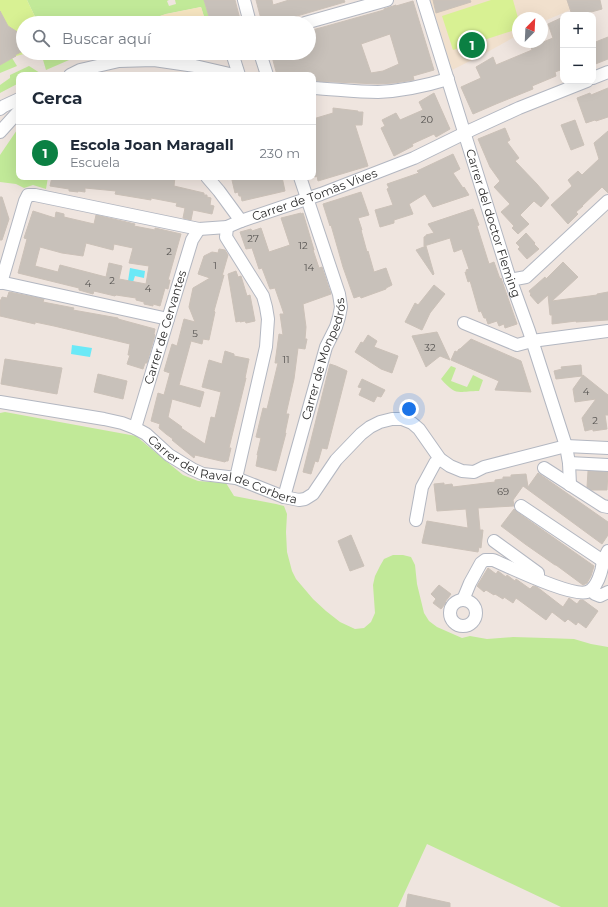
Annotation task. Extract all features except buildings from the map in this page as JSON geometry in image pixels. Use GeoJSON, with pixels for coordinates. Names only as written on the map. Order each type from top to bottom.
{"type":"FeatureCollection","features":[{"type":"Feature","properties":{"kind":"street"},"geometry":{"type":"LineString","coordinates":[[244,0],[248,16]]}},
{"type":"Feature","properties":{"kind":"street"},"geometry":{"type":"LineString","coordinates":[[316,20],[387,0]]}},
{"type":"Feature","properties":{"kind":"street","name":"Carrer del doctor Fleming"},"geometry":{"type":"LineString","coordinates":[[423,0],[510,280],[529,330],[566,446],[569,463],[570,484]]}},
{"type":"Feature","properties":{"kind":"street"},"geometry":{"type":"LineString","coordinates":[[76,72],[119,61],[154,60],[195,66],[221,72]]}},
{"type":"Feature","properties":{"kind":"street"},"geometry":{"type":"LineString","coordinates":[[234,60],[238,72]]}},
{"type":"Feature","properties":{"kind":"street"},"geometry":{"type":"LineString","coordinates":[[262,60],[266,72]]}},
{"type":"Feature","properties":{"kind":"street"},"geometry":{"type":"LineString","coordinates":[[596,77],[608,72]]}},
{"type":"Feature","properties":{"kind":"street"},"geometry":{"type":"LineString","coordinates":[[316,88],[378,92],[409,89],[448,79]]}},
{"type":"Feature","properties":{"kind":"street","name":"Carrer de Tomàs Vives"},"geometry":{"type":"LineString","coordinates":[[0,282],[28,195],[36,195],[199,229],[227,227],[321,194],[414,158],[519,108],[579,84]]}},
{"type":"Feature","properties":{"kind":"street"},"geometry":{"type":"LineString","coordinates":[[0,109],[16,100]]}},
{"type":"Feature","properties":{"kind":"street"},"geometry":{"type":"LineString","coordinates":[[0,132],[16,114]]}},
{"type":"Feature","properties":{"kind":"street"},"geometry":{"type":"LineString","coordinates":[[210,180],[241,221]]}},
{"type":"Feature","properties":{"kind":"street","name":"Carrer de Monpedrós"},"geometry":{"type":"LineString","coordinates":[[284,497],[326,344],[336,326],[341,307],[301,180]]}},
{"type":"Feature","properties":{"kind":"street"},"geometry":{"type":"LineString","coordinates":[[510,280],[526,277],[608,201]]}},
{"type":"Feature","properties":{"kind":"street"},"geometry":{"type":"LineString","coordinates":[[227,227],[226,237],[263,296],[268,319],[266,347],[236,478]]}},
{"type":"Feature","properties":{"kind":"street","name":"Carrer de Cervantes"},"geometry":{"type":"LineString","coordinates":[[135,428],[192,240],[199,229]]}},
{"type":"Feature","properties":{"kind":"street"},"geometry":{"type":"LineString","coordinates":[[0,282],[168,320]]}},
{"type":"Feature","properties":{"kind":"street"},"geometry":{"type":"LineString","coordinates":[[464,323],[517,345],[532,340],[608,331]]}},
{"type":"Feature","properties":{"kind":"street","name":"Carrer del Raval de Corbera"},"geometry":{"type":"LineString","coordinates":[[0,402],[72,413],[122,423],[146,434],[169,455],[192,470],[203,474],[236,478],[284,497],[299,500],[305,499],[313,494],[336,460],[361,434],[380,422],[392,419],[402,419],[412,423],[419,429],[440,459],[450,466],[474,472],[484,467],[566,446],[608,448]]}},
{"type":"Feature","properties":{"kind":"street"},"geometry":{"type":"LineString","coordinates":[[416,520],[422,487],[435,463],[440,459]]}},
{"type":"Feature","properties":{"kind":"street"},"geometry":{"type":"LineString","coordinates":[[569,463],[608,465]]}},
{"type":"Feature","properties":{"kind":"street"},"geometry":{"type":"LineString","coordinates":[[544,468],[603,506],[608,507]]}},
{"type":"Feature","properties":{"kind":"street"},"geometry":{"type":"LineString","coordinates":[[521,506],[605,556],[602,570],[594,588],[595,594],[600,596],[608,592]]}},
{"type":"Feature","properties":{"kind":"street"},"geometry":{"type":"LineString","coordinates":[[494,541],[538,573],[538,579]]}},
{"type":"Feature","properties":{"kind":"street"},"geometry":{"type":"LineString","coordinates":[[462,600],[467,601],[473,606],[477,621],[465,626],[457,625],[451,619],[450,610],[454,603],[462,600],[481,563],[485,560],[493,560],[576,593],[587,592],[594,588]]}},
{"type":"Feature","properties":{"kind":"shaded area"},"geometry":{"type":"Polygon","coordinates":[[[430,0],[600,0],[565,12],[560,12],[560,14],[548,19],[548,12],[512,12],[512,38],[452,70],[430,0]]]}},
{"type":"Feature","properties":{"kind":"green space"},"geometry":{"type":"Polygon","coordinates":[[[0,0],[27,0],[35,16],[16,16],[16,56],[0,65],[0,0]]]}},
{"type":"Feature","properties":{"kind":"green space"},"geometry":{"type":"Polygon","coordinates":[[[27,0],[169,0],[167,1],[169,6],[176,4],[175,0],[204,0],[209,16],[204,16],[201,7],[160,16],[35,16],[27,0]]]}},
{"type":"Feature","properties":{"kind":"green space"},"geometry":{"type":"Polygon","coordinates":[[[491,0],[513,0],[516,12],[512,12],[512,31],[453,50],[442,16],[491,0]]]}},
{"type":"Feature","properties":{"kind":"green space"},"geometry":{"type":"Polygon","coordinates":[[[12,58],[17,66],[0,73],[0,65],[12,58]]]}},
{"type":"Feature","properties":{"kind":"green space"},"geometry":{"type":"Polygon","coordinates":[[[43,60],[69,60],[46,70],[43,60]]]}},
{"type":"Feature","properties":{"kind":"green space"},"geometry":{"type":"Polygon","coordinates":[[[29,66],[38,72],[16,72],[29,66]]]}},
{"type":"Feature","properties":{"kind":"green space"},"geometry":{"type":"Polygon","coordinates":[[[16,72],[16,85],[0,93],[0,85],[10,78],[10,75],[16,72]]]}},
{"type":"Feature","properties":{"kind":"green space"},"geometry":{"type":"Polygon","coordinates":[[[16,131],[16,180],[48,180],[46,189],[33,185],[24,188],[16,184],[0,182],[0,155],[16,131]]]}},
{"type":"Feature","properties":{"kind":"green space"},"geometry":{"type":"Polygon","coordinates":[[[451,366],[456,368],[451,381],[467,387],[473,375],[483,380],[479,391],[458,392],[446,385],[441,379],[451,366]]]}},
{"type":"Feature","properties":{"kind":"green space"},"geometry":{"type":"Polygon","coordinates":[[[5,412],[136,436],[183,475],[198,481],[226,483],[234,496],[284,506],[287,514],[287,552],[292,571],[296,579],[313,599],[326,611],[340,622],[355,629],[364,628],[371,622],[375,613],[373,585],[375,576],[384,559],[393,555],[403,555],[411,557],[415,565],[417,584],[424,613],[429,621],[437,627],[462,638],[470,636],[487,639],[513,637],[574,639],[608,647],[608,907],[561,907],[427,844],[398,907],[0,907],[0,413],[5,412]]]}},
{"type":"Feature","properties":{"kind":"sand"},"geometry":{"type":"Polygon","coordinates":[[[201,7],[204,16],[160,16],[201,7]]]}},
{"type":"Feature","properties":{"kind":"water"},"geometry":{"type":"Polygon","coordinates":[[[130,268],[145,271],[144,278],[135,276],[133,282],[128,281],[130,268]]]}},
{"type":"Feature","properties":{"kind":"water"},"geometry":{"type":"Polygon","coordinates":[[[72,345],[92,348],[90,357],[71,354],[72,345]]]}},
{"type":"Feature","properties":{"kind":"place","name":"Escola Joan Maragall"},"geometry":{"type":"Point","coordinates":[472,45]}}]}
